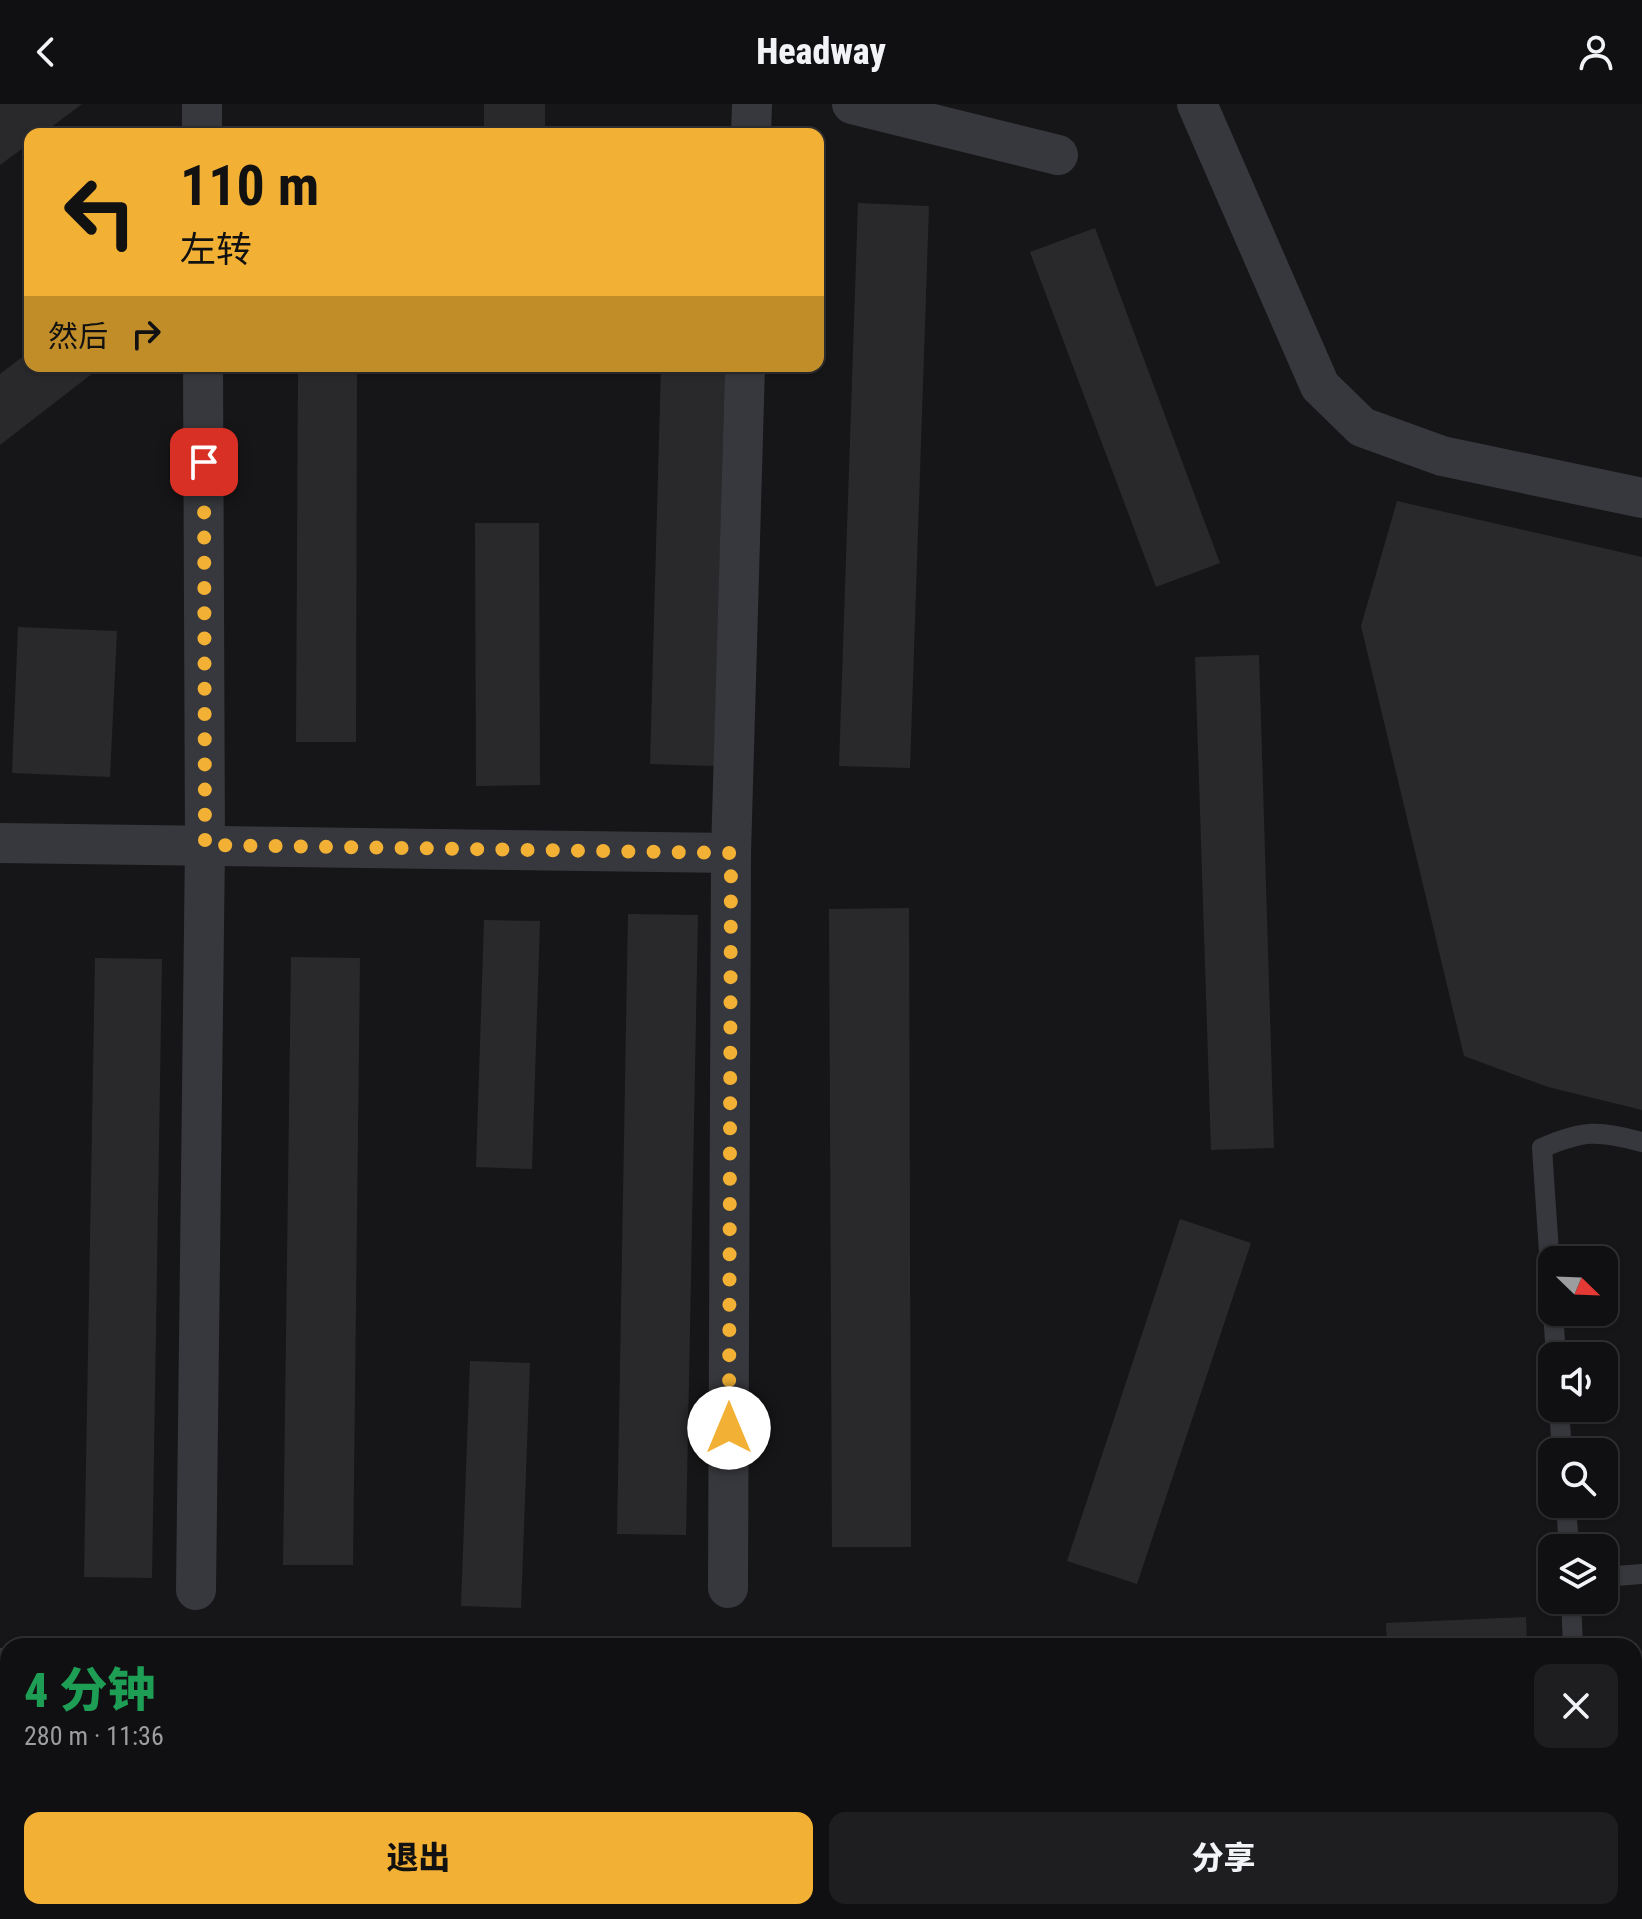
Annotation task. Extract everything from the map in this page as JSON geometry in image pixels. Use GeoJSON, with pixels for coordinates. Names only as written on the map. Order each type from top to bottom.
{"type":"FeatureCollection","features":[{"type":"Feature","properties":{"kind":"street"},"geometry":{"type":"LineString","coordinates":[[202,104],[202,128]]}},
{"type":"Feature","properties":{"kind":"street"},"geometry":{"type":"LineString","coordinates":[[751,128],[752,104]]}},
{"type":"Feature","properties":{"kind":"street"},"geometry":{"type":"LineString","coordinates":[[852,104],[1058,155]]}},
{"type":"Feature","properties":{"kind":"street"},"geometry":{"type":"LineString","coordinates":[[1197,104],[1320,386],[1362,427],[1442,456],[1642,498]]}},
{"type":"Feature","properties":{"kind":"street"},"geometry":{"type":"LineString","coordinates":[[196,1590],[205,845],[203,372]]}},
{"type":"Feature","properties":{"kind":"street"},"geometry":{"type":"LineString","coordinates":[[728,1588],[731,853],[745,372]]}},
{"type":"Feature","properties":{"kind":"street"},"geometry":{"type":"LineString","coordinates":[[0,843],[731,853]]}},
{"type":"Feature","properties":{"kind":"lane"},"geometry":{"type":"LineString","coordinates":[[1549,1246],[1542,1148],[1570,1136],[1600,1132],[1642,1142]]}},
{"type":"Feature","properties":{"kind":"lane"},"geometry":{"type":"LineString","coordinates":[[1618,1576],[1642,1574]]}},
{"type":"Feature","properties":{"kind":"lane"},"geometry":{"type":"LineString","coordinates":[[1572,1614],[1573,1638]]}},
{"type":"Feature","properties":{"kind":"building"},"geometry":{"type":"Polygon","coordinates":[[[0,104],[82,104],[50,128],[24,128],[24,147],[0,165],[0,104]]]}},
{"type":"Feature","properties":{"kind":"building"},"geometry":{"type":"Polygon","coordinates":[[[484,104],[545,104],[545,128],[484,128],[484,104]]]}},
{"type":"Feature","properties":{"kind":"building"},"geometry":{"type":"Polygon","coordinates":[[[667,126],[732,127],[732,128],[667,126]]]}},
{"type":"Feature","properties":{"kind":"building"},"geometry":{"type":"Polygon","coordinates":[[[858,203],[929,206],[910,768],[839,766],[858,203]]]}},
{"type":"Feature","properties":{"kind":"building"},"geometry":{"type":"Polygon","coordinates":[[[1095,228],[1220,563],[1156,587],[1030,252],[1095,228]]]}},
{"type":"Feature","properties":{"kind":"building"},"geometry":{"type":"Polygon","coordinates":[[[24,356],[24,372],[94,372],[0,445],[0,374],[24,356]]]}},
{"type":"Feature","properties":{"kind":"building"},"geometry":{"type":"Polygon","coordinates":[[[298,372],[357,372],[356,742],[296,742],[298,372]]]}},
{"type":"Feature","properties":{"kind":"building"},"geometry":{"type":"Polygon","coordinates":[[[661,372],[725,372],[714,766],[650,764],[661,372]]]}},
{"type":"Feature","properties":{"kind":"building"},"geometry":{"type":"Polygon","coordinates":[[[1397,501],[1642,557],[1642,1110],[1548,1087],[1464,1056],[1361,626],[1397,501]]]}},
{"type":"Feature","properties":{"kind":"building"},"geometry":{"type":"Polygon","coordinates":[[[475,523],[539,523],[540,785],[476,786],[475,523]]]}},
{"type":"Feature","properties":{"kind":"building"},"geometry":{"type":"Polygon","coordinates":[[[18,627],[117,631],[110,777],[12,773],[18,627]]]}},
{"type":"Feature","properties":{"kind":"building"},"geometry":{"type":"Polygon","coordinates":[[[1259,655],[1274,1148],[1211,1150],[1195,657],[1259,655]]]}},
{"type":"Feature","properties":{"kind":"building"},"geometry":{"type":"Polygon","coordinates":[[[909,908],[911,1547],[832,1547],[829,909],[909,908]]]}},
{"type":"Feature","properties":{"kind":"building"},"geometry":{"type":"Polygon","coordinates":[[[628,914],[698,915],[686,1535],[617,1534],[628,914]]]}},
{"type":"Feature","properties":{"kind":"building"},"geometry":{"type":"Polygon","coordinates":[[[484,920],[540,921],[532,1169],[476,1167],[484,920]]]}},
{"type":"Feature","properties":{"kind":"building"},"geometry":{"type":"Polygon","coordinates":[[[291,957],[360,958],[353,1565],[283,1565],[291,957]]]}},
{"type":"Feature","properties":{"kind":"building"},"geometry":{"type":"Polygon","coordinates":[[[95,958],[162,959],[152,1578],[84,1577],[95,958]]]}},
{"type":"Feature","properties":{"kind":"building"},"geometry":{"type":"Polygon","coordinates":[[[1180,1219],[1251,1243],[1137,1584],[1067,1561],[1180,1219]]]}},
{"type":"Feature","properties":{"kind":"building"},"geometry":{"type":"Polygon","coordinates":[[[470,1361],[530,1363],[521,1608],[461,1606],[470,1361]]]}},
{"type":"Feature","properties":{"kind":"building"},"geometry":{"type":"Polygon","coordinates":[[[1526,1617],[1527,1638],[1387,1638],[1386,1623],[1526,1617]]]}},
{"type":"Feature","properties":{"kind":"route"},"geometry":{"type":"LineString","coordinates":[[204,462],[205,845],[731,853],[729,1428]]}}]}
